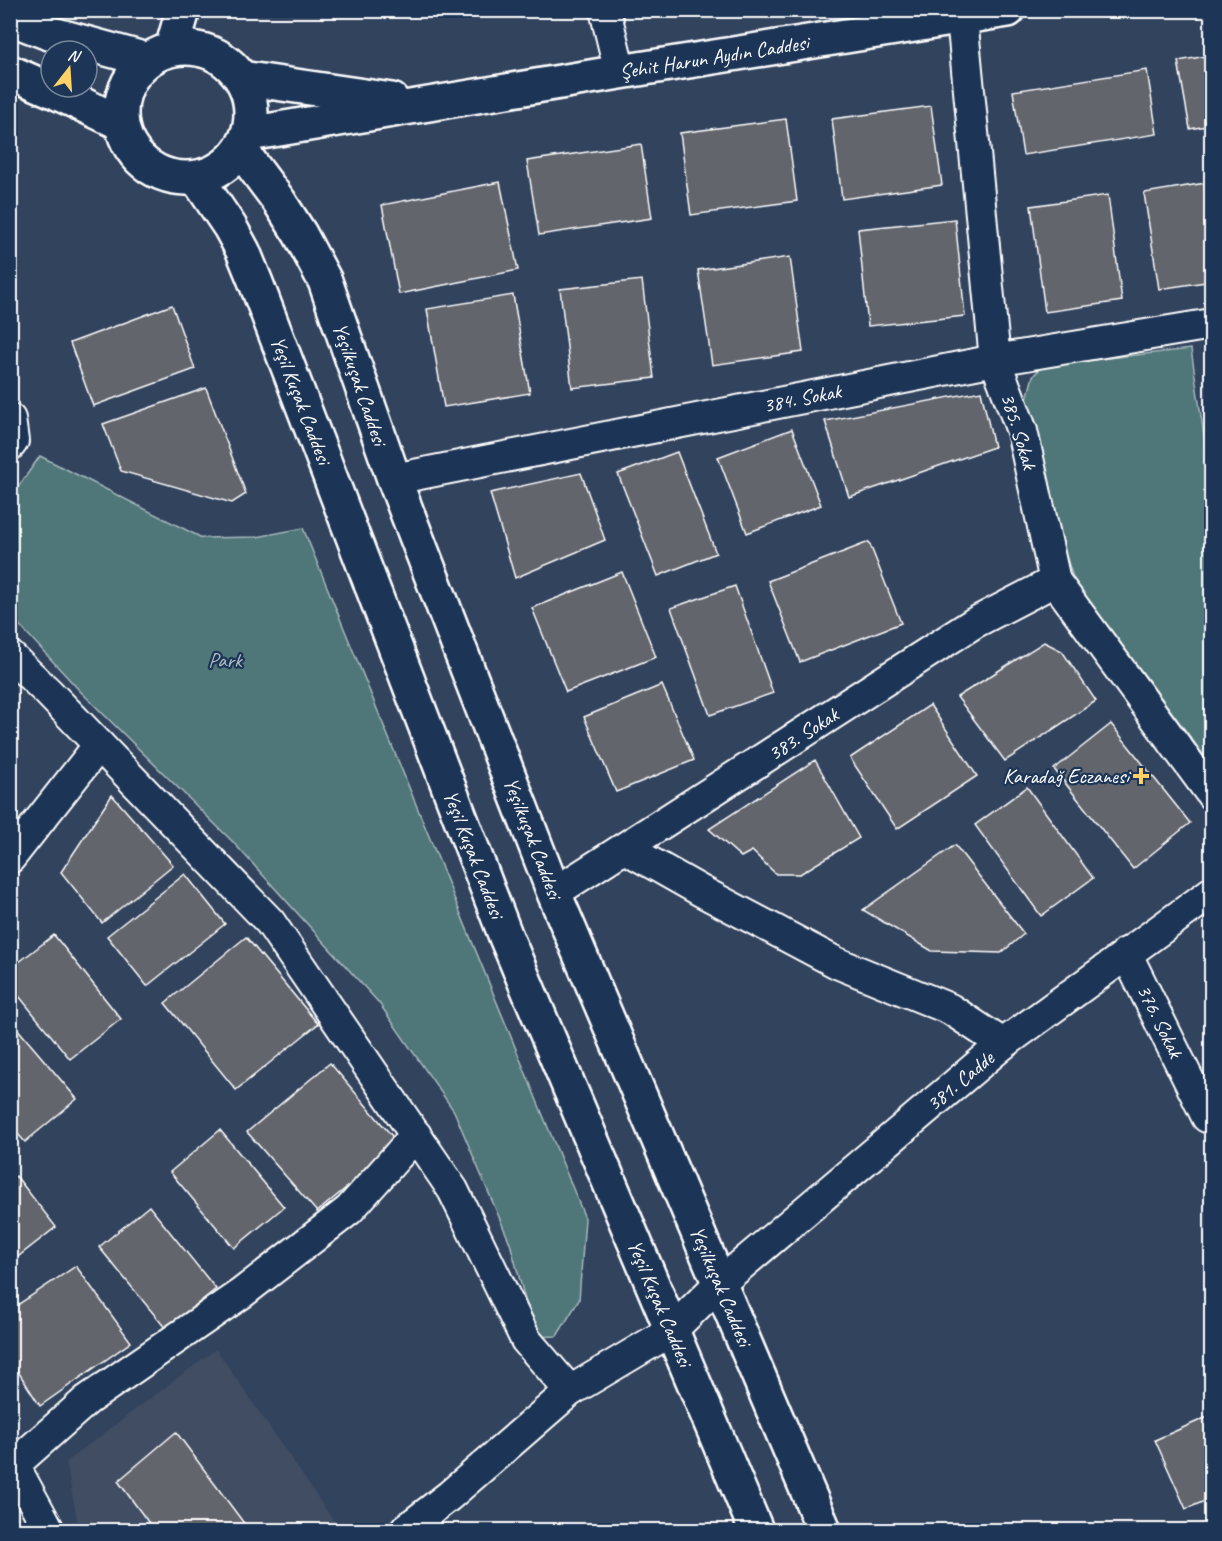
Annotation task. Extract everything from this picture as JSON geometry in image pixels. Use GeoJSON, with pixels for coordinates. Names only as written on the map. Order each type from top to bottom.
{"type":"FeatureCollection","features":[{"type":"Feature","properties":{"kind":"main road"},"geometry":{"type":"LineString","coordinates":[[159,55],[183,10]]}},
{"type":"Feature","properties":{"kind":"main road","name":"Şehit Harun Aydın Caddesi"},"geometry":{"type":"LineString","coordinates":[[245,142],[420,105],[1008,10]]}},
{"type":"Feature","properties":{"kind":"main road"},"geometry":{"type":"LineString","coordinates":[[10,18],[49,33],[159,55]]}},
{"type":"Feature","properties":{"kind":"main road"},"geometry":{"type":"LineString","coordinates":[[192,48],[211,53],[228,63],[241,78],[249,96],[252,115],[245,142],[229,163],[214,172],[196,178],[176,178],[156,172],[139,159],[127,143],[121,123],[120,108],[128,81],[137,70],[159,55],[192,48]]}},
{"type":"Feature","properties":{"kind":"main road"},"geometry":{"type":"LineString","coordinates":[[10,72],[121,123]]}},
{"type":"Feature","properties":{"kind":"main road","name":"Şehit Harun Aydın Caddesi"},"geometry":{"type":"LineString","coordinates":[[241,78],[420,105]]}},
{"type":"Feature","properties":{"kind":"main road","name":"Yeşilkuşak Caddesi"},"geometry":{"type":"LineString","coordinates":[[245,142],[325,281],[394,479],[554,893],[824,1530]]}},
{"type":"Feature","properties":{"kind":"main road","name":"Yeşil Kuşak Caddesi"},"geometry":{"type":"LineString","coordinates":[[196,178],[243,250],[506,937],[756,1530]]}},
{"type":"Feature","properties":{"kind":"street"},"geometry":{"type":"LineString","coordinates":[[605,10],[620,72]]}},
{"type":"Feature","properties":{"kind":"street","name":"385. Sokak"},"geometry":{"type":"LineString","coordinates":[[962,18],[995,360],[1023,431],[1055,581],[1212,795]]}},
{"type":"Feature","properties":{"kind":"street","name":"384. Sokak"},"geometry":{"type":"LineString","coordinates":[[394,479],[995,360],[1212,324]]}},
{"type":"Feature","properties":{"kind":"street"},"geometry":{"type":"LineString","coordinates":[[10,419],[13,441],[10,445]]}},
{"type":"Feature","properties":{"kind":"street","name":"383. Sokak"},"geometry":{"type":"LineString","coordinates":[[554,893],[974,623],[1055,581]]}},
{"type":"Feature","properties":{"kind":"street"},"geometry":{"type":"LineString","coordinates":[[10,656],[48,692],[270,922],[453,1190],[526,1340],[570,1391]]}},
{"type":"Feature","properties":{"kind":"street"},"geometry":{"type":"LineString","coordinates":[[10,858],[99,745]]}},
{"type":"Feature","properties":{"kind":"street"},"geometry":{"type":"LineString","coordinates":[[625,848],[837,963],[950,1010],[1003,1044]]}},
{"type":"Feature","properties":{"kind":"street","name":"381. Cadde"},"geometry":{"type":"LineString","coordinates":[[405,1530],[449,1496],[570,1391],[671,1331],[720,1284],[1003,1044],[1212,892]]}},
{"type":"Feature","properties":{"kind":"street","name":"376. Sokak"},"geometry":{"type":"LineString","coordinates":[[1126,953],[1210,1121]]}},
{"type":"Feature","properties":{"kind":"street"},"geometry":{"type":"LineString","coordinates":[[49,1530],[13,1461],[87,1400],[242,1293],[349,1210],[416,1135]]}},
{"type":"Feature","properties":{"kind":"shaded area"},"geometry":{"type":"Polygon","coordinates":[[[216,1349],[340,1530],[79,1530],[66,1462],[216,1349]]]}},
{"type":"Feature","properties":{"kind":"green space"},"geometry":{"type":"Polygon","coordinates":[[[1191,349],[1211,482],[1211,765],[1074,580],[1056,526],[1027,399],[1033,376],[1044,365],[1191,349]]]}},
{"type":"Feature","properties":{"kind":"green space","name":"Park"},"geometry":{"type":"Polygon","coordinates":[[[40,456],[202,538],[257,537],[303,528],[585,1218],[579,1300],[557,1336],[535,1337],[510,1243],[454,1111],[379,1003],[232,841],[80,691],[11,616],[11,497],[40,456]]]}},
{"type":"Feature","properties":{"kind":"building"},"geometry":{"type":"Polygon","coordinates":[[[1212,55],[1212,125],[1190,129],[1178,61],[1212,55]]]}},
{"type":"Feature","properties":{"kind":"building"},"geometry":{"type":"Polygon","coordinates":[[[1147,70],[1157,134],[1023,155],[1013,91],[1147,70]]]}},
{"type":"Feature","properties":{"kind":"building"},"geometry":{"type":"Polygon","coordinates":[[[931,106],[942,185],[842,199],[832,119],[931,106]]]}},
{"type":"Feature","properties":{"kind":"building"},"geometry":{"type":"Polygon","coordinates":[[[786,119],[797,201],[691,215],[680,133],[786,119]]]}},
{"type":"Feature","properties":{"kind":"building"},"geometry":{"type":"Polygon","coordinates":[[[641,144],[652,218],[539,235],[527,161],[641,144]]]}},
{"type":"Feature","properties":{"kind":"building"},"geometry":{"type":"Polygon","coordinates":[[[500,182],[518,270],[399,294],[382,205],[500,182]]]}},
{"type":"Feature","properties":{"kind":"building"},"geometry":{"type":"Polygon","coordinates":[[[1212,182],[1212,281],[1159,289],[1144,193],[1212,182]]]}},
{"type":"Feature","properties":{"kind":"building"},"geometry":{"type":"Polygon","coordinates":[[[1108,195],[1122,301],[1045,312],[1031,206],[1108,195]]]}},
{"type":"Feature","properties":{"kind":"building"},"geometry":{"type":"Polygon","coordinates":[[[955,219],[965,316],[868,326],[858,229],[955,219]]]}},
{"type":"Feature","properties":{"kind":"building"},"geometry":{"type":"Polygon","coordinates":[[[790,257],[803,352],[712,365],[698,270],[790,257]]]}},
{"type":"Feature","properties":{"kind":"building"},"geometry":{"type":"Polygon","coordinates":[[[642,280],[654,378],[572,388],[560,289],[642,280]]]}},
{"type":"Feature","properties":{"kind":"building"},"geometry":{"type":"Polygon","coordinates":[[[513,295],[530,393],[444,407],[427,309],[513,295]]]}},
{"type":"Feature","properties":{"kind":"building"},"geometry":{"type":"Polygon","coordinates":[[[172,305],[195,369],[93,406],[70,343],[172,305]]]}},
{"type":"Feature","properties":{"kind":"building"},"geometry":{"type":"Polygon","coordinates":[[[206,388],[246,494],[232,503],[121,471],[103,424],[206,388]]]}},
{"type":"Feature","properties":{"kind":"building"},"geometry":{"type":"Polygon","coordinates":[[[981,391],[994,447],[849,497],[825,421],[981,391]]]}},
{"type":"Feature","properties":{"kind":"building"},"geometry":{"type":"Polygon","coordinates":[[[792,429],[821,505],[747,533],[718,457],[792,429]]]}},
{"type":"Feature","properties":{"kind":"building"},"geometry":{"type":"Polygon","coordinates":[[[677,452],[716,553],[658,576],[618,474],[677,452]]]}},
{"type":"Feature","properties":{"kind":"building"},"geometry":{"type":"Polygon","coordinates":[[[581,473],[605,540],[515,578],[490,493],[581,473]]]}},
{"type":"Feature","properties":{"kind":"building"},"geometry":{"type":"Polygon","coordinates":[[[869,542],[901,623],[800,662],[768,581],[869,542]]]}},
{"type":"Feature","properties":{"kind":"building"},"geometry":{"type":"Polygon","coordinates":[[[622,572],[656,657],[566,692],[532,608],[622,572]]]}},
{"type":"Feature","properties":{"kind":"building"},"geometry":{"type":"Polygon","coordinates":[[[735,586],[773,693],[710,715],[671,608],[735,586]]]}},
{"type":"Feature","properties":{"kind":"building"},"geometry":{"type":"Polygon","coordinates":[[[1044,642],[1062,651],[1096,701],[1005,761],[957,697],[1044,642]]]}},
{"type":"Feature","properties":{"kind":"building"},"geometry":{"type":"Polygon","coordinates":[[[662,685],[694,760],[616,792],[584,717],[662,685]]]}},
{"type":"Feature","properties":{"kind":"building"},"geometry":{"type":"Polygon","coordinates":[[[930,705],[977,776],[897,829],[850,758],[930,705]]]}},
{"type":"Feature","properties":{"kind":"building"},"geometry":{"type":"Polygon","coordinates":[[[1111,724],[1190,823],[1133,869],[1054,769],[1111,724]]]}},
{"type":"Feature","properties":{"kind":"building"},"geometry":{"type":"Polygon","coordinates":[[[815,760],[859,838],[800,874],[776,874],[752,851],[741,857],[709,829],[815,760]]]}},
{"type":"Feature","properties":{"kind":"building"},"geometry":{"type":"Polygon","coordinates":[[[1027,787],[1093,878],[1041,916],[975,825],[1027,787]]]}},
{"type":"Feature","properties":{"kind":"building"},"geometry":{"type":"Polygon","coordinates":[[[112,795],[173,865],[102,923],[61,872],[112,795]]]}},
{"type":"Feature","properties":{"kind":"building"},"geometry":{"type":"Polygon","coordinates":[[[955,845],[1024,934],[1001,953],[932,951],[863,910],[955,845]]]}},
{"type":"Feature","properties":{"kind":"building"},"geometry":{"type":"Polygon","coordinates":[[[185,874],[225,924],[147,986],[107,936],[185,874]]]}},
{"type":"Feature","properties":{"kind":"building"},"geometry":{"type":"Polygon","coordinates":[[[54,935],[121,1019],[70,1059],[10,985],[10,969],[54,935]]]}},
{"type":"Feature","properties":{"kind":"building"},"geometry":{"type":"Polygon","coordinates":[[[246,937],[318,1024],[236,1090],[165,1003],[246,937]]]}},
{"type":"Feature","properties":{"kind":"building"},"geometry":{"type":"Polygon","coordinates":[[[10,1020],[77,1099],[25,1142],[10,1125],[10,1020]]]}},
{"type":"Feature","properties":{"kind":"building"},"geometry":{"type":"Polygon","coordinates":[[[330,1063],[392,1136],[388,1153],[317,1212],[247,1132],[330,1063]]]}},
{"type":"Feature","properties":{"kind":"building"},"geometry":{"type":"Polygon","coordinates":[[[220,1130],[284,1207],[234,1248],[170,1172],[220,1130]]]}},
{"type":"Feature","properties":{"kind":"building"},"geometry":{"type":"Polygon","coordinates":[[[16,1176],[56,1227],[10,1263],[10,1181],[16,1176]]]}},
{"type":"Feature","properties":{"kind":"building"},"geometry":{"type":"Polygon","coordinates":[[[149,1206],[216,1289],[166,1329],[99,1247],[149,1206]]]}},
{"type":"Feature","properties":{"kind":"building"},"geometry":{"type":"Polygon","coordinates":[[[76,1266],[131,1342],[40,1406],[10,1359],[10,1310],[76,1266]]]}},
{"type":"Feature","properties":{"kind":"building"},"geometry":{"type":"Polygon","coordinates":[[[1212,1415],[1212,1498],[1186,1509],[1155,1440],[1212,1415]]]}},
{"type":"Feature","properties":{"kind":"building"},"geometry":{"type":"Polygon","coordinates":[[[176,1432],[249,1530],[154,1530],[118,1481],[176,1432]]]}},
{"type":"Feature","properties":{"kind":"place","name":"Karadağ Eczanesi"},"geometry":{"type":"Point","coordinates":[1141,776]}}]}
